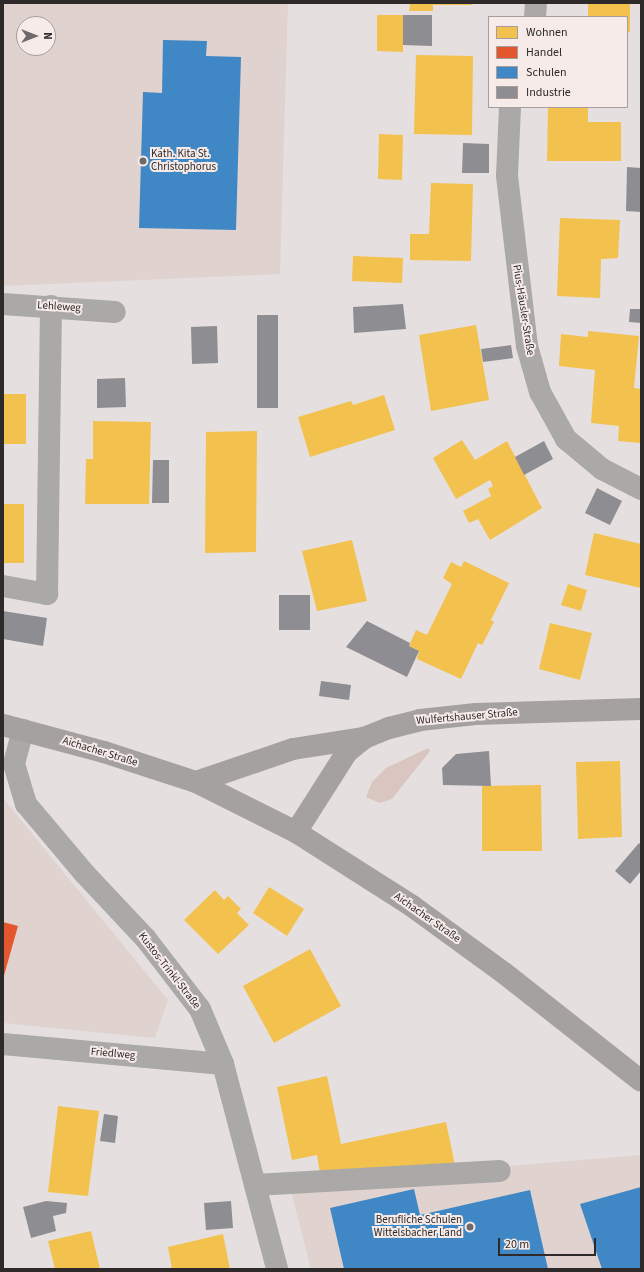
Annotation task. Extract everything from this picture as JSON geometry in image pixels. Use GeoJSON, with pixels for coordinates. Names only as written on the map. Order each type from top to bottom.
{"type":"FeatureCollection","features":[{"type":"Feature","properties":{"kind":"main road","name":"Wulfertshauser Straße"},"geometry":{"type":"LineString","coordinates":[[296,832],[347,752],[364,738],[420,720],[469,714],[641,709]]}},
{"type":"Feature","properties":{"kind":"main road","name":"Aichacher Straße"},"geometry":{"type":"LineString","coordinates":[[13,727],[104,752],[196,782],[296,832],[412,906],[455,937],[504,973],[641,1081]]}},
{"type":"Feature","properties":{"kind":"main road"},"geometry":{"type":"LineString","coordinates":[[196,782],[293,749],[364,738]]}},
{"type":"Feature","properties":{"kind":"street"},"geometry":{"type":"LineString","coordinates":[[535,16],[536,3]]}},
{"type":"Feature","properties":{"kind":"street","name":"Pius-Häusler-Straße"},"geometry":{"type":"LineString","coordinates":[[510,108],[507,176],[509,198],[527,346],[540,392],[566,439],[602,470],[641,489]]}},
{"type":"Feature","properties":{"kind":"street","name":"Lehleweg"},"geometry":{"type":"LineString","coordinates":[[3,304],[51,306],[115,312]]}},
{"type":"Feature","properties":{"kind":"street"},"geometry":{"type":"LineString","coordinates":[[3,586],[47,594],[51,306]]}},
{"type":"Feature","properties":{"kind":"street","name":"Kustos-Trinkl-Straße"},"geometry":{"type":"LineString","coordinates":[[13,727],[14,764],[26,804],[85,874],[146,939],[200,1009],[223,1064],[277,1269]]}},
{"type":"Feature","properties":{"kind":"street","name":"Friedlweg"},"geometry":{"type":"LineString","coordinates":[[3,1044],[223,1064]]}},
{"type":"Feature","properties":{"kind":"street"},"geometry":{"type":"LineString","coordinates":[[255,1184],[500,1171]]}},
{"type":"Feature","properties":{"kind":"shaded area","name":"Kath. Kita St. Christophorus"},"geometry":{"type":"Polygon","coordinates":[[[3,3],[288,3],[280,274],[3,286],[3,3]]]}},
{"type":"Feature","properties":{"kind":"shaded area"},"geometry":{"type":"Polygon","coordinates":[[[428,748],[430,751],[392,799],[380,803],[366,797],[372,782],[386,768],[428,748]]]}},
{"type":"Feature","properties":{"kind":"shaded area"},"geometry":{"type":"Polygon","coordinates":[[[3,798],[168,1000],[155,1038],[3,1023],[3,798]]]}},
{"type":"Feature","properties":{"kind":"shaded area","name":"Berufliche Schulen Wittelsbacher Land"},"geometry":{"type":"Polygon","coordinates":[[[641,1155],[641,1269],[311,1269],[289,1184],[641,1155]]]}},
{"type":"Feature","properties":{"kind":"building: Wohnen"},"geometry":{"type":"Polygon","coordinates":[[[410,3],[472,3],[472,5],[433,5],[433,11],[409,11],[410,3]]]}},
{"type":"Feature","properties":{"kind":"building: Wohnen"},"geometry":{"type":"Polygon","coordinates":[[[588,3],[630,3],[630,32],[628,32],[628,16],[588,16],[588,3]]]}},
{"type":"Feature","properties":{"kind":"building: Wohnen"},"geometry":{"type":"Polygon","coordinates":[[[377,15],[403,15],[403,52],[377,51],[377,15]]]}},
{"type":"Feature","properties":{"kind":"building: Wohnen"},"geometry":{"type":"Polygon","coordinates":[[[416,55],[473,56],[472,135],[414,134],[416,55]]]}},
{"type":"Feature","properties":{"kind":"building: Wohnen"},"geometry":{"type":"Polygon","coordinates":[[[548,108],[588,108],[588,122],[621,122],[621,161],[547,161],[548,108]]]}},
{"type":"Feature","properties":{"kind":"building: Wohnen"},"geometry":{"type":"Polygon","coordinates":[[[379,134],[403,135],[402,180],[378,179],[379,134]]]}},
{"type":"Feature","properties":{"kind":"building: Wohnen"},"geometry":{"type":"Polygon","coordinates":[[[431,183],[473,184],[471,261],[410,260],[410,234],[429,234],[431,183]]]}},
{"type":"Feature","properties":{"kind":"building: Wohnen"},"geometry":{"type":"Polygon","coordinates":[[[560,218],[620,220],[618,258],[601,259],[600,298],[557,296],[560,218]]]}},
{"type":"Feature","properties":{"kind":"building: Wohnen"},"geometry":{"type":"Polygon","coordinates":[[[353,256],[403,258],[402,283],[352,281],[353,256]]]}},
{"type":"Feature","properties":{"kind":"building: Wohnen"},"geometry":{"type":"Polygon","coordinates":[[[476,325],[489,400],[431,411],[419,335],[476,325]]]}},
{"type":"Feature","properties":{"kind":"building: Wohnen"},"geometry":{"type":"Polygon","coordinates":[[[588,331],[639,336],[634,388],[641,389],[641,443],[618,441],[619,426],[591,423],[595,370],[559,366],[561,334],[588,337],[588,331]]]}},
{"type":"Feature","properties":{"kind":"building: Wohnen"},"geometry":{"type":"Polygon","coordinates":[[[3,394],[26,394],[26,444],[3,444],[3,394]]]}},
{"type":"Feature","properties":{"kind":"building: Wohnen"},"geometry":{"type":"Polygon","coordinates":[[[384,395],[395,430],[310,457],[298,417],[351,401],[353,405],[384,395]]]}},
{"type":"Feature","properties":{"kind":"building: Wohnen"},"geometry":{"type":"Polygon","coordinates":[[[93,421],[151,422],[149,504],[85,504],[86,459],[93,459],[93,421]]]}},
{"type":"Feature","properties":{"kind":"building: Wohnen"},"geometry":{"type":"Polygon","coordinates":[[[257,431],[256,552],[205,553],[206,432],[257,431]]]}},
{"type":"Feature","properties":{"kind":"building: Wohnen"},"geometry":{"type":"Polygon","coordinates":[[[462,440],[475,460],[507,441],[542,508],[490,540],[478,519],[469,523],[463,511],[491,496],[488,489],[493,486],[490,480],[456,499],[433,458],[462,440]]]}},
{"type":"Feature","properties":{"kind":"building: Wohnen"},"geometry":{"type":"Polygon","coordinates":[[[3,504],[24,504],[24,563],[3,563],[3,504]]]}},
{"type":"Feature","properties":{"kind":"building: Wohnen"},"geometry":{"type":"Polygon","coordinates":[[[594,533],[641,544],[641,588],[585,575],[594,533]]]}},
{"type":"Feature","properties":{"kind":"building: Wohnen"},"geometry":{"type":"Polygon","coordinates":[[[352,540],[367,601],[317,611],[302,551],[352,540]]]}},
{"type":"Feature","properties":{"kind":"building: Wohnen"},"geometry":{"type":"Polygon","coordinates":[[[464,561],[509,583],[491,620],[494,622],[482,645],[478,643],[461,679],[417,659],[419,651],[409,646],[416,630],[427,635],[452,584],[443,578],[451,562],[461,567],[464,561]]]}},
{"type":"Feature","properties":{"kind":"building: Wohnen"},"geometry":{"type":"Polygon","coordinates":[[[568,584],[587,590],[581,611],[561,605],[568,584]]]}},
{"type":"Feature","properties":{"kind":"building: Wohnen"},"geometry":{"type":"Polygon","coordinates":[[[550,623],[592,633],[580,680],[539,669],[550,623]]]}},
{"type":"Feature","properties":{"kind":"building: Wohnen"},"geometry":{"type":"Polygon","coordinates":[[[620,761],[622,837],[578,839],[576,762],[620,761]]]}},
{"type":"Feature","properties":{"kind":"building: Wohnen"},"geometry":{"type":"Polygon","coordinates":[[[541,785],[542,851],[482,851],[482,786],[541,785]]]}},
{"type":"Feature","properties":{"kind":"building: Wohnen"},"geometry":{"type":"Polygon","coordinates":[[[269,887],[304,909],[287,936],[253,913],[269,887]]]}},
{"type":"Feature","properties":{"kind":"building: Wohnen"},"geometry":{"type":"Polygon","coordinates":[[[215,890],[224,900],[228,896],[241,909],[237,913],[249,925],[218,954],[184,920],[215,890]]]}},
{"type":"Feature","properties":{"kind":"building: Wohnen"},"geometry":{"type":"Polygon","coordinates":[[[310,949],[341,1006],[274,1043],[243,986],[310,949]]]}},
{"type":"Feature","properties":{"kind":"building: Wohnen"},"geometry":{"type":"Polygon","coordinates":[[[327,1076],[341,1144],[446,1122],[455,1165],[320,1173],[317,1155],[292,1160],[277,1087],[327,1076]]]}},
{"type":"Feature","properties":{"kind":"building: Wohnen"},"geometry":{"type":"Polygon","coordinates":[[[58,1106],[99,1111],[88,1196],[48,1192],[58,1106]]]}},
{"type":"Feature","properties":{"kind":"building: Wohnen"},"geometry":{"type":"Polygon","coordinates":[[[91,1231],[100,1269],[55,1269],[48,1241],[91,1231]]]}},
{"type":"Feature","properties":{"kind":"building: Wohnen"},"geometry":{"type":"Polygon","coordinates":[[[223,1234],[230,1269],[172,1269],[168,1247],[223,1234]]]}},
{"type":"Feature","properties":{"kind":"building: Handel"},"geometry":{"type":"Polygon","coordinates":[[[3,922],[18,926],[3,979],[3,922]]]}},
{"type":"Feature","properties":{"kind":"building: Schulen"},"geometry":{"type":"Polygon","coordinates":[[[163,40],[207,41],[206,56],[241,57],[236,230],[139,228],[143,92],[162,93],[163,40]]]}},
{"type":"Feature","properties":{"kind":"building: Schulen"},"geometry":{"type":"Polygon","coordinates":[[[641,1187],[641,1269],[602,1269],[580,1204],[641,1187]]]}},
{"type":"Feature","properties":{"kind":"building: Schulen"},"geometry":{"type":"Polygon","coordinates":[[[414,1189],[420,1215],[530,1190],[548,1269],[344,1269],[330,1208],[414,1189]]]}},
{"type":"Feature","properties":{"kind":"building: Industrie"},"geometry":{"type":"Polygon","coordinates":[[[403,15],[432,15],[432,46],[403,45],[403,15]]]}},
{"type":"Feature","properties":{"kind":"building: Industrie"},"geometry":{"type":"Polygon","coordinates":[[[463,143],[489,144],[489,173],[462,173],[463,143]]]}},
{"type":"Feature","properties":{"kind":"building: Industrie"},"geometry":{"type":"Polygon","coordinates":[[[627,167],[641,168],[641,212],[626,211],[627,167]]]}},
{"type":"Feature","properties":{"kind":"building: Industrie"},"geometry":{"type":"Polygon","coordinates":[[[403,304],[406,329],[354,333],[353,307],[403,304]]]}},
{"type":"Feature","properties":{"kind":"building: Industrie"},"geometry":{"type":"Polygon","coordinates":[[[630,309],[641,309],[641,323],[629,322],[630,309]]]}},
{"type":"Feature","properties":{"kind":"building: Industrie"},"geometry":{"type":"Polygon","coordinates":[[[257,315],[278,315],[278,408],[257,408],[257,315]]]}},
{"type":"Feature","properties":{"kind":"building: Industrie"},"geometry":{"type":"Polygon","coordinates":[[[217,326],[218,363],[192,364],[191,327],[217,326]]]}},
{"type":"Feature","properties":{"kind":"building: Industrie"},"geometry":{"type":"Polygon","coordinates":[[[511,345],[513,358],[483,362],[481,349],[511,345]]]}},
{"type":"Feature","properties":{"kind":"building: Industrie"},"geometry":{"type":"Polygon","coordinates":[[[125,378],[126,407],[97,408],[97,379],[125,378]]]}},
{"type":"Feature","properties":{"kind":"building: Industrie"},"geometry":{"type":"Polygon","coordinates":[[[544,441],[553,459],[524,475],[515,457],[544,441]]]}},
{"type":"Feature","properties":{"kind":"building: Industrie"},"geometry":{"type":"Polygon","coordinates":[[[153,460],[169,460],[169,503],[152,503],[153,460]]]}},
{"type":"Feature","properties":{"kind":"building: Industrie"},"geometry":{"type":"Polygon","coordinates":[[[597,488],[622,501],[610,525],[585,513],[597,488]]]}},
{"type":"Feature","properties":{"kind":"building: Industrie"},"geometry":{"type":"Polygon","coordinates":[[[279,595],[310,595],[310,630],[279,630],[279,595]]]}},
{"type":"Feature","properties":{"kind":"building: Industrie"},"geometry":{"type":"Polygon","coordinates":[[[3,611],[47,618],[43,646],[3,639],[3,611]]]}},
{"type":"Feature","properties":{"kind":"building: Industrie"},"geometry":{"type":"Polygon","coordinates":[[[367,621],[410,643],[409,646],[419,651],[407,677],[346,647],[367,621]]]}},
{"type":"Feature","properties":{"kind":"building: Industrie"},"geometry":{"type":"Polygon","coordinates":[[[321,681],[351,685],[349,700],[319,696],[321,681]]]}},
{"type":"Feature","properties":{"kind":"building: Industrie"},"geometry":{"type":"Polygon","coordinates":[[[489,751],[491,786],[443,785],[442,768],[456,754],[489,751]]]}},
{"type":"Feature","properties":{"kind":"building: Industrie"},"geometry":{"type":"Polygon","coordinates":[[[639,843],[641,845],[641,871],[630,884],[615,871],[639,843]]]}},
{"type":"Feature","properties":{"kind":"building: Industrie"},"geometry":{"type":"Polygon","coordinates":[[[104,1114],[118,1116],[115,1143],[100,1141],[104,1114]]]}},
{"type":"Feature","properties":{"kind":"building: Industrie"},"geometry":{"type":"Polygon","coordinates":[[[46,1201],[67,1203],[66,1213],[53,1216],[56,1231],[31,1238],[23,1207],[46,1201]]]}},
{"type":"Feature","properties":{"kind":"building: Industrie"},"geometry":{"type":"Polygon","coordinates":[[[231,1201],[233,1228],[206,1230],[204,1203],[231,1201]]]}},
{"type":"Feature","properties":{"kind":"place","name":"Kath. Kita St. Christophorus"},"geometry":{"type":"Point","coordinates":[143,161]}},
{"type":"Feature","properties":{"kind":"place","name":"Berufliche Schulen Wittelsbacher Land"},"geometry":{"type":"Point","coordinates":[470,1227]}}]}
